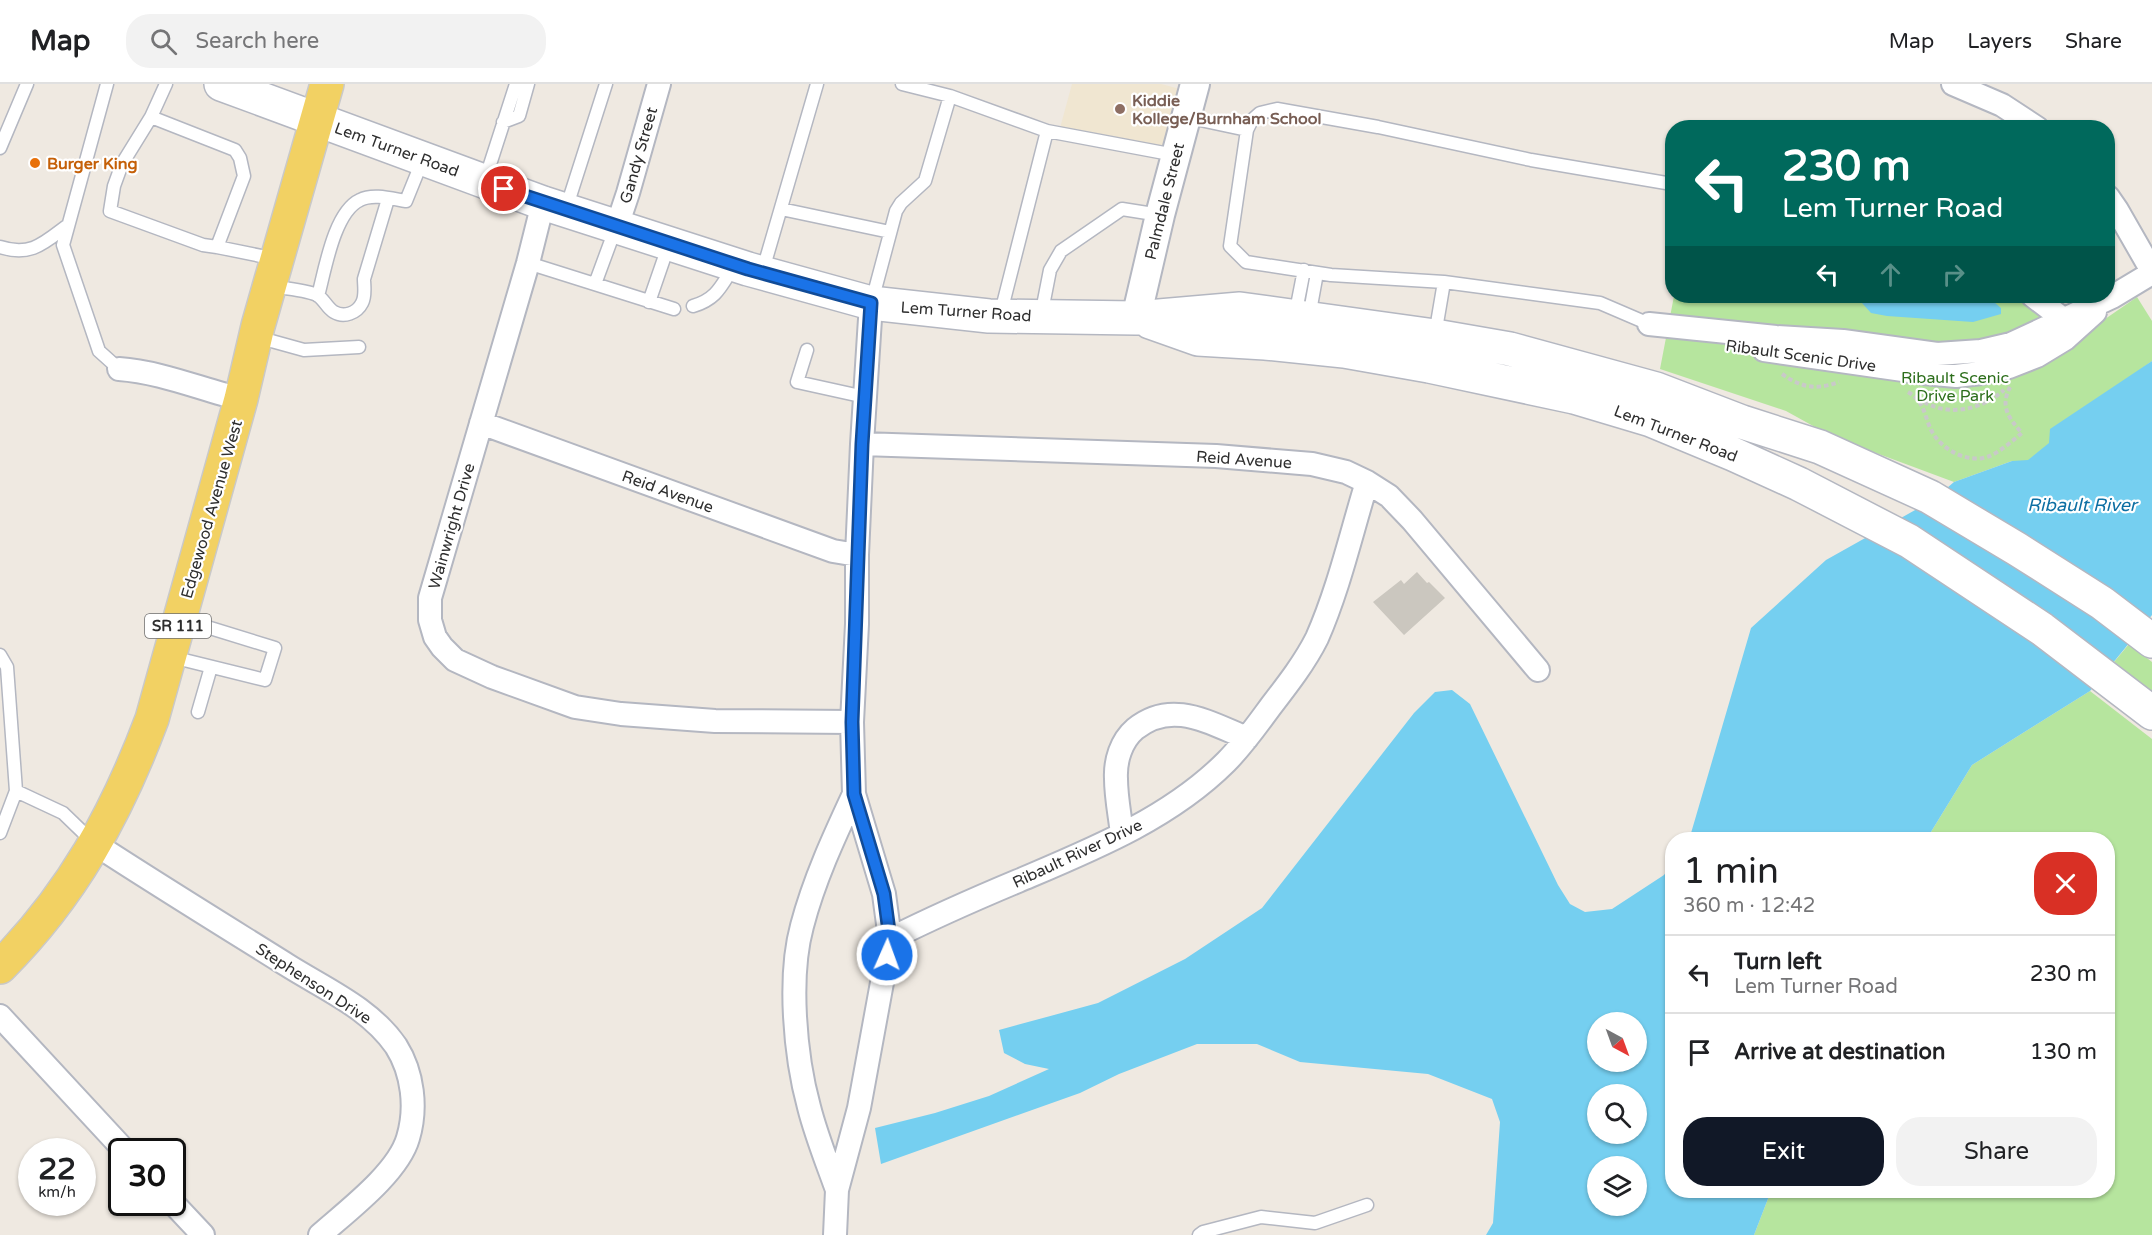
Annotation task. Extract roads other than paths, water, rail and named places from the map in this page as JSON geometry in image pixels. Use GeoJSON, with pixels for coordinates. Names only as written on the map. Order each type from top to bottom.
{"type":"FeatureCollection","features":[{"type":"Feature","properties":{"kind":"main road","name":"Lem Turner Road"},"geometry":{"type":"LineString","coordinates":[[221,84],[555,206],[749,269],[871,303],[1000,316],[1136,318],[1240,309],[1302,317],[1432,351],[1651,420],[1799,484],[1909,541],[2042,629],[2152,713]]}},
{"type":"Feature","properties":{"kind":"main road","name":"Edgewood Avenue West"},"geometry":{"type":"LineString","coordinates":[[0,967],[27,940],[68,888],[95,844],[132,771],[152,720],[242,399],[273,273],[327,84]]}},
{"type":"Feature","properties":{"kind":"main road","name":"Lem Turner Road"},"geometry":{"type":"LineString","coordinates":[[1136,318],[1198,339],[1344,351],[1510,349],[1635,383],[1820,447],[1930,497],[2102,603],[2152,641]]}},
{"type":"Feature","properties":{"kind":"street","name":"Gandy Street"},"geometry":{"type":"LineString","coordinates":[[617,226],[659,84]]}},
{"type":"Feature","properties":{"kind":"street","name":"Palmdale Street"},"geometry":{"type":"LineString","coordinates":[[1136,318],[1175,155],[1195,84]]}},
{"type":"Feature","properties":{"kind":"street"},"geometry":{"type":"LineString","coordinates":[[1953,84],[2002,105],[2025,120]]}},
{"type":"Feature","properties":{"kind":"street","name":"Wainwright Drive"},"geometry":{"type":"LineString","coordinates":[[555,206],[528,263],[430,598],[430,620],[435,637],[455,660],[492,677],[575,707],[621,714],[715,721],[852,722]]}},
{"type":"Feature","properties":{"kind":"street"},"geometry":{"type":"LineString","coordinates":[[2115,207],[2152,272]]}},
{"type":"Feature","properties":{"kind":"street","name":"Ribault Scenic Drive"},"geometry":{"type":"LineString","coordinates":[[2115,295],[2152,272]]}},
{"type":"Feature","properties":{"kind":"street"},"geometry":{"type":"LineString","coordinates":[[835,1235],[837,1190],[859,1108],[890,939],[884,894],[854,794],[852,722],[857,555],[871,303]]}},
{"type":"Feature","properties":{"kind":"street"},"geometry":{"type":"LineString","coordinates":[[2042,303],[2063,320]]}},
{"type":"Feature","properties":{"kind":"street","name":"Ribault Scenic Drive"},"geometry":{"type":"LineString","coordinates":[[1649,324],[1776,337],[1843,341],[1949,354],[1981,351],[2011,344],[2099,303]]}},
{"type":"Feature","properties":{"kind":"street","name":"Ribault Scenic Drive"},"geometry":{"type":"LineString","coordinates":[[1649,324],[1690,338],[1956,376],[1982,374],[2037,356],[2065,339],[2105,303]]}},
{"type":"Feature","properties":{"kind":"street"},"geometry":{"type":"LineString","coordinates":[[118,369],[145,371],[242,399]]}},
{"type":"Feature","properties":{"kind":"street","name":"Reid Avenue"},"geometry":{"type":"LineString","coordinates":[[481,423],[833,551],[857,555]]}},
{"type":"Feature","properties":{"kind":"street","name":"Reid Avenue"},"geometry":{"type":"LineString","coordinates":[[862,444],[1216,456],[1312,464],[1346,472],[1389,496],[1412,520],[1538,670]]}},
{"type":"Feature","properties":{"kind":"street","name":"Ribault River Drive"},"geometry":{"type":"LineString","coordinates":[[890,939],[947,911],[1122,834],[1169,807],[1225,763],[1296,673],[1316,639],[1331,599],[1367,482]]}},
{"type":"Feature","properties":{"kind":"street"},"geometry":{"type":"LineString","coordinates":[[1122,834],[1115,778],[1119,751],[1131,733],[1147,719],[1168,714],[1196,718],[1247,738]]}},
{"type":"Feature","properties":{"kind":"street"},"geometry":{"type":"LineString","coordinates":[[837,1190],[809,1107],[800,1058],[794,985],[802,927],[828,850],[854,794]]}},
{"type":"Feature","properties":{"kind":"street","name":"Stephenson Drive"},"geometry":{"type":"LineString","coordinates":[[95,844],[338,995],[375,1021],[397,1047],[409,1075],[414,1108],[408,1140],[393,1167],[320,1235]]}},
{"type":"Feature","properties":{"kind":"street"},"geometry":{"type":"LineString","coordinates":[[0,1016],[113,1138]]}},
{"type":"Feature","properties":{"kind":"street"},"geometry":{"type":"LineString","coordinates":[[185,1216],[203,1235]]}},
{"type":"Feature","properties":{"kind":"lane"},"geometry":{"type":"LineString","coordinates":[[0,148],[27,84]]}},
{"type":"Feature","properties":{"kind":"lane"},"geometry":{"type":"LineString","coordinates":[[107,84],[63,245],[99,351],[118,369]]}},
{"type":"Feature","properties":{"kind":"lane"},"geometry":{"type":"LineString","coordinates":[[166,84],[151,117],[122,164],[114,186],[110,211],[217,247],[318,296],[331,310],[346,315],[362,303],[364,279],[388,199]]}},
{"type":"Feature","properties":{"kind":"lane"},"geometry":{"type":"LineString","coordinates":[[485,181],[516,84]]}},
{"type":"Feature","properties":{"kind":"lane"},"geometry":{"type":"LineString","coordinates":[[503,122],[519,116],[528,84]]}},
{"type":"Feature","properties":{"kind":"lane"},"geometry":{"type":"LineString","coordinates":[[555,206],[606,84]]}},
{"type":"Feature","properties":{"kind":"lane"},"geometry":{"type":"LineString","coordinates":[[693,306],[707,302],[749,269],[781,209],[817,84]]}},
{"type":"Feature","properties":{"kind":"lane"},"geometry":{"type":"LineString","coordinates":[[902,84],[950,96],[1047,131],[1175,155]]}},
{"type":"Feature","properties":{"kind":"lane"},"geometry":{"type":"LineString","coordinates":[[871,303],[896,211],[901,203],[924,181],[950,96]]}},
{"type":"Feature","properties":{"kind":"lane"},"geometry":{"type":"LineString","coordinates":[[1186,117],[1247,130],[1252,120],[1260,113],[1277,110],[1378,127],[1531,160],[1665,183]]}},
{"type":"Feature","properties":{"kind":"lane"},"geometry":{"type":"LineString","coordinates":[[151,117],[235,150],[240,158],[244,176],[217,247]]}},
{"type":"Feature","properties":{"kind":"lane","name":"Ribault Scenic Drive"},"geometry":{"type":"LineString","coordinates":[[1247,130],[1230,246],[1246,262],[1317,273],[1444,282],[1600,303],[1649,324]]}},
{"type":"Feature","properties":{"kind":"lane"},"geometry":{"type":"LineString","coordinates":[[1000,316],[1047,131]]}},
{"type":"Feature","properties":{"kind":"lane"},"geometry":{"type":"LineString","coordinates":[[318,296],[338,227],[345,213],[361,199],[374,197],[406,201],[423,159]]}},
{"type":"Feature","properties":{"kind":"lane"},"geometry":{"type":"LineString","coordinates":[[781,209],[890,232]]}},
{"type":"Feature","properties":{"kind":"lane"},"geometry":{"type":"LineString","coordinates":[[1041,316],[1050,270],[1061,251],[1122,209],[1160,215]]}},
{"type":"Feature","properties":{"kind":"lane"},"geometry":{"type":"LineString","coordinates":[[0,247],[15,252],[40,247],[68,224]]}},
{"type":"Feature","properties":{"kind":"lane"},"geometry":{"type":"LineString","coordinates":[[596,284],[617,226]]}},
{"type":"Feature","properties":{"kind":"lane"},"geometry":{"type":"LineString","coordinates":[[649,303],[670,243]]}},
{"type":"Feature","properties":{"kind":"lane"},"geometry":{"type":"LineString","coordinates":[[528,263],[674,309]]}},
{"type":"Feature","properties":{"kind":"lane"},"geometry":{"type":"LineString","coordinates":[[1302,317],[1304,270]]}},
{"type":"Feature","properties":{"kind":"lane"},"geometry":{"type":"LineString","coordinates":[[1302,317],[1317,273]]}},
{"type":"Feature","properties":{"kind":"lane"},"geometry":{"type":"LineString","coordinates":[[1432,351],[1444,282]]}},
{"type":"Feature","properties":{"kind":"lane"},"geometry":{"type":"LineString","coordinates":[[256,336],[304,350],[359,347]]}},
{"type":"Feature","properties":{"kind":"lane"},"geometry":{"type":"LineString","coordinates":[[807,350],[797,382],[865,397]]}},
{"type":"Feature","properties":{"kind":"lane"},"geometry":{"type":"LineString","coordinates":[[170,657],[265,680],[275,648],[180,619]]}},
{"type":"Feature","properties":{"kind":"lane"},"geometry":{"type":"LineString","coordinates":[[0,655],[7,667],[16,791],[0,833]]}},
{"type":"Feature","properties":{"kind":"lane"},"geometry":{"type":"LineString","coordinates":[[198,712],[211,667]]}},
{"type":"Feature","properties":{"kind":"lane"},"geometry":{"type":"LineString","coordinates":[[16,791],[63,813],[95,844]]}},
{"type":"Feature","properties":{"kind":"lane"},"geometry":{"type":"LineString","coordinates":[[1199,1235],[1261,1217],[1316,1229],[1368,1205]]}},
{"type":"Feature","properties":{"kind":"water"},"geometry":{"type":"Polygon","coordinates":[[[1862,303],[1995,303],[2001,308],[2001,314],[1973,322],[1871,313],[1862,303]]]}},
{"type":"Feature","properties":{"kind":"water","name":"Ribault River"},"geometry":{"type":"Polygon","coordinates":[[[2152,361],[2152,615],[2090,691],[1972,765],[1931,832],[1691,832],[1751,628],[1826,560],[1933,500],[1954,482],[2012,461],[2028,460],[2049,443],[2050,429],[2152,361]]]}},
{"type":"Feature","properties":{"kind":"water"},"geometry":{"type":"Polygon","coordinates":[[[1452,690],[1470,704],[1558,885],[1570,904],[1585,912],[1612,909],[1665,874],[1665,1198],[1768,1198],[1754,1235],[1486,1235],[1493,1223],[1500,1122],[1492,1099],[1428,1074],[1300,1062],[1257,1044],[1197,1044],[1119,1074],[1080,1093],[881,1164],[875,1128],[989,1096],[1049,1069],[1025,1064],[1004,1053],[999,1030],[1098,1003],[1185,959],[1262,908],[1414,713],[1435,692],[1452,690]]]}},
{"type":"Feature","properties":{"kind":"place","name":"Kiddie Kollege/Burnham School"},"geometry":{"type":"Point","coordinates":[1120,109]}},
{"type":"Feature","properties":{"kind":"place","name":"Burger King"},"geometry":{"type":"Point","coordinates":[35,163]}},
{"type":"Feature","properties":{"kind":"park label","name":"Ribault Scenic Drive Park"},"geometry":{"type":"Point","coordinates":[1955,386]}}]}
